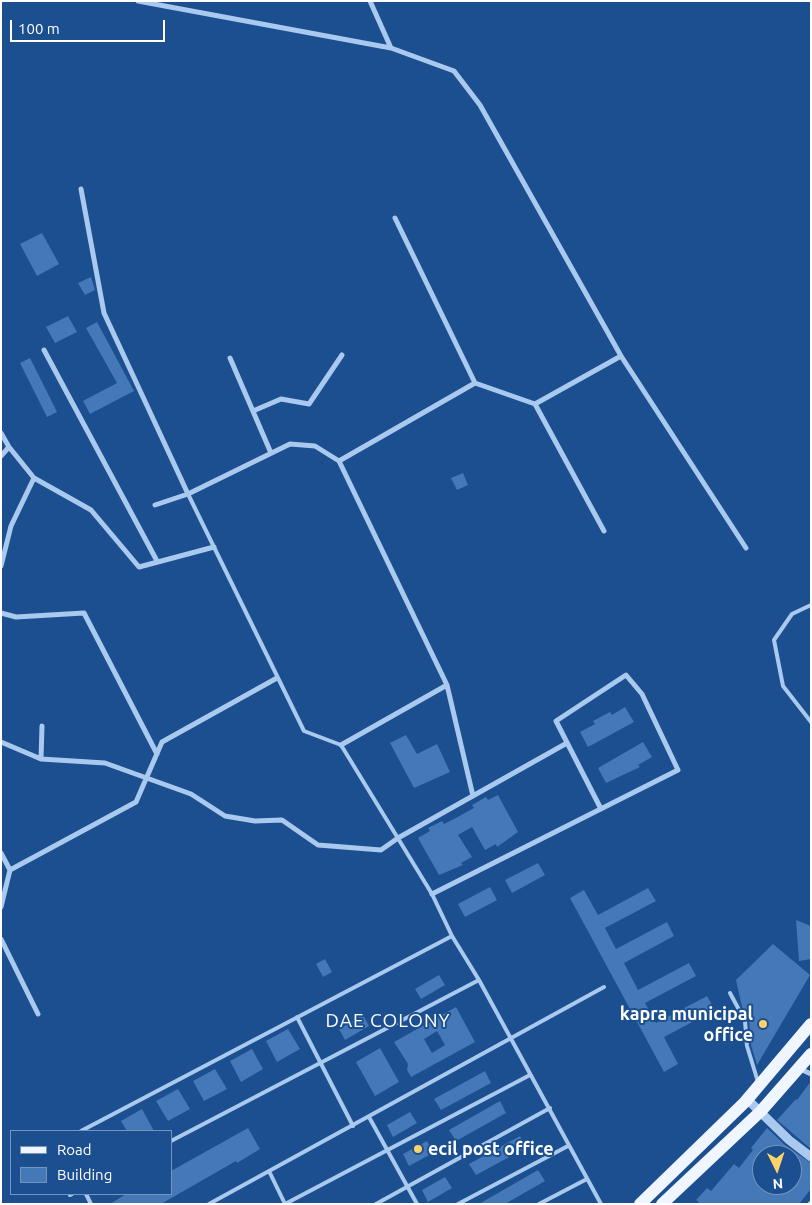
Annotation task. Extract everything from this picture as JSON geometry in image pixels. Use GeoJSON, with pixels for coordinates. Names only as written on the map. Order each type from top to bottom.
{"type":"FeatureCollection","features":[{"type":"Feature","properties":{"kind":"main road"},"geometry":{"type":"LineString","coordinates":[[640,1204],[747,1099],[811,1024]]}},
{"type":"Feature","properties":{"kind":"main road"},"geometry":{"type":"LineString","coordinates":[[662,1204],[805,1072],[811,1054]]}},
{"type":"Feature","properties":{"kind":"street"},"geometry":{"type":"LineString","coordinates":[[138,1],[391,48],[454,71],[480,105],[621,356],[746,548]]}},
{"type":"Feature","properties":{"kind":"street"},"geometry":{"type":"LineString","coordinates":[[370,1],[391,48]]}},
{"type":"Feature","properties":{"kind":"street"},"geometry":{"type":"LineString","coordinates":[[81,188],[104,313],[188,494]]}},
{"type":"Feature","properties":{"kind":"street"},"geometry":{"type":"LineString","coordinates":[[395,218],[475,383],[535,404],[604,530]]}},
{"type":"Feature","properties":{"kind":"street"},"geometry":{"type":"LineString","coordinates":[[44,350],[157,561]]}},
{"type":"Feature","properties":{"kind":"street"},"geometry":{"type":"LineString","coordinates":[[253,411],[281,399],[309,404],[342,355]]}},
{"type":"Feature","properties":{"kind":"street"},"geometry":{"type":"LineString","coordinates":[[535,404],[621,356]]}},
{"type":"Feature","properties":{"kind":"street"},"geometry":{"type":"LineString","coordinates":[[230,358],[271,453]]}},
{"type":"Feature","properties":{"kind":"street"},"geometry":{"type":"LineString","coordinates":[[339,461],[475,383]]}},
{"type":"Feature","properties":{"kind":"street"},"geometry":{"type":"LineString","coordinates":[[1,432],[9,447],[34,478],[90,510],[139,567],[214,547]]}},
{"type":"Feature","properties":{"kind":"street"},"geometry":{"type":"LineString","coordinates":[[155,506],[188,494],[290,444],[315,446],[339,461],[447,685],[473,796]]}},
{"type":"Feature","properties":{"kind":"street"},"geometry":{"type":"LineString","coordinates":[[1,456],[9,447]]}},
{"type":"Feature","properties":{"kind":"street"},"geometry":{"type":"LineString","coordinates":[[1,566],[12,526],[34,478]]}},
{"type":"Feature","properties":{"kind":"street"},"geometry":{"type":"LineString","coordinates":[[1,613],[16,617],[84,613],[157,754]]}},
{"type":"Feature","properties":{"kind":"street"},"geometry":{"type":"LineString","coordinates":[[432,894],[601,809],[678,770],[642,694],[626,675],[556,721],[601,809]]}},
{"type":"Feature","properties":{"kind":"street"},"geometry":{"type":"LineString","coordinates":[[10,870],[136,802],[162,742],[277,678]]}},
{"type":"Feature","properties":{"kind":"street"},"geometry":{"type":"LineString","coordinates":[[341,745],[447,685]]}},
{"type":"Feature","properties":{"kind":"street"},"geometry":{"type":"LineString","coordinates":[[41,759],[42,726]]}},
{"type":"Feature","properties":{"kind":"street"},"geometry":{"type":"LineString","coordinates":[[1,742],[41,759],[105,763],[191,794],[224,816],[255,820],[282,820],[318,845],[381,850],[398,838],[567,743]]}},
{"type":"Feature","properties":{"kind":"street"},"geometry":{"type":"LineString","coordinates":[[1,853],[10,870],[1,907]]}},
{"type":"Feature","properties":{"kind":"street"},"geometry":{"type":"LineString","coordinates":[[1,939],[38,1014]]}},
{"type":"Feature","properties":{"kind":"street"},"geometry":{"type":"LineString","coordinates":[[747,1099],[762,1111],[789,1140],[811,1157]]}},
{"type":"Feature","properties":{"kind":"lane"},"geometry":{"type":"LineString","coordinates":[[188,494],[304,731],[341,745],[432,894],[452,936],[512,1039],[530,1075],[550,1108],[568,1146],[601,1204]]}},
{"type":"Feature","properties":{"kind":"lane"},"geometry":{"type":"LineString","coordinates":[[811,605],[792,614],[774,640],[783,686],[811,722]]}},
{"type":"Feature","properties":{"kind":"lane"},"geometry":{"type":"LineString","coordinates":[[83,1130],[452,936]]}},
{"type":"Feature","properties":{"kind":"lane"},"geometry":{"type":"LineString","coordinates":[[172,1140],[479,980]]}},
{"type":"Feature","properties":{"kind":"lane"},"geometry":{"type":"LineString","coordinates":[[209,1204],[604,987]]}},
{"type":"Feature","properties":{"kind":"lane"},"geometry":{"type":"LineString","coordinates":[[730,993],[745,1021],[747,1046],[759,1085]]}},
{"type":"Feature","properties":{"kind":"lane"},"geometry":{"type":"LineString","coordinates":[[297,1017],[322,1062],[353,1126]]}},
{"type":"Feature","properties":{"kind":"lane"},"geometry":{"type":"LineString","coordinates":[[269,1171],[285,1204],[530,1075]]}},
{"type":"Feature","properties":{"kind":"lane"},"geometry":{"type":"LineString","coordinates":[[376,1204],[550,1108]]}},
{"type":"Feature","properties":{"kind":"lane"},"geometry":{"type":"LineString","coordinates":[[369,1117],[417,1204]]}},
{"type":"Feature","properties":{"kind":"lane"},"geometry":{"type":"LineString","coordinates":[[458,1204],[568,1146]]}},
{"type":"Feature","properties":{"kind":"lane"},"geometry":{"type":"LineString","coordinates":[[539,1204],[587,1179]]}},
{"type":"Feature","properties":{"kind":"building"},"geometry":{"type":"Polygon","coordinates":[[[42,233],[59,264],[37,276],[20,244],[42,233]]]}},
{"type":"Feature","properties":{"kind":"building"},"geometry":{"type":"Polygon","coordinates":[[[91,277],[95,290],[85,295],[78,283],[91,277]]]}},
{"type":"Feature","properties":{"kind":"building"},"geometry":{"type":"Polygon","coordinates":[[[68,316],[77,332],[55,343],[46,327],[68,316]]]}},
{"type":"Feature","properties":{"kind":"building"},"geometry":{"type":"Polygon","coordinates":[[[97,322],[134,391],[90,414],[83,401],[117,383],[86,328],[97,322]]]}},
{"type":"Feature","properties":{"kind":"building"},"geometry":{"type":"Polygon","coordinates":[[[30,358],[57,412],[47,417],[20,363],[30,358]]]}},
{"type":"Feature","properties":{"kind":"building"},"geometry":{"type":"Polygon","coordinates":[[[463,473],[468,485],[457,490],[451,478],[463,473]]]}},
{"type":"Feature","properties":{"kind":"building"},"geometry":{"type":"Polygon","coordinates":[[[625,707],[634,722],[588,747],[580,732],[595,724],[593,721],[610,712],[612,715],[625,707]]]}},
{"type":"Feature","properties":{"kind":"building"},"geometry":{"type":"Polygon","coordinates":[[[406,735],[417,754],[437,744],[450,772],[414,788],[390,743],[406,735]]]}},
{"type":"Feature","properties":{"kind":"building"},"geometry":{"type":"Polygon","coordinates":[[[643,742],[652,757],[638,765],[640,767],[606,783],[598,768],[643,742]]]}},
{"type":"Feature","properties":{"kind":"building"},"geometry":{"type":"Polygon","coordinates":[[[498,795],[518,832],[497,847],[496,844],[485,850],[472,827],[458,835],[472,857],[461,863],[463,865],[439,875],[418,838],[430,831],[428,828],[442,821],[444,824],[452,820],[474,808],[472,805],[486,797],[488,800],[498,795]]]}},
{"type":"Feature","properties":{"kind":"building"},"geometry":{"type":"Polygon","coordinates":[[[538,863],[545,875],[512,893],[505,880],[538,863]]]}},
{"type":"Feature","properties":{"kind":"building"},"geometry":{"type":"Polygon","coordinates":[[[490,887],[497,900],[465,917],[458,904],[490,887]]]}},
{"type":"Feature","properties":{"kind":"building"},"geometry":{"type":"Polygon","coordinates":[[[648,888],[656,901],[605,928],[616,949],[667,922],[674,936],[624,963],[638,990],[689,963],[696,976],[645,1003],[656,1023],[707,996],[715,1010],[664,1037],[678,1064],[664,1072],[570,898],[584,890],[598,915],[648,888]]]}},
{"type":"Feature","properties":{"kind":"building"},"geometry":{"type":"Polygon","coordinates":[[[796,920],[811,926],[811,959],[799,961],[796,920]]]}},
{"type":"Feature","properties":{"kind":"building","name":"kapra municipal office"},"geometry":{"type":"Polygon","coordinates":[[[773,944],[810,975],[757,1065],[751,1045],[749,1020],[742,1007],[736,980],[773,944]]]}},
{"type":"Feature","properties":{"kind":"building"},"geometry":{"type":"Polygon","coordinates":[[[325,959],[332,972],[323,977],[316,964],[325,959]]]}},
{"type":"Feature","properties":{"kind":"building"},"geometry":{"type":"Polygon","coordinates":[[[439,975],[445,985],[421,999],[415,989],[439,975]]]}},
{"type":"Feature","properties":{"kind":"building"},"geometry":{"type":"Polygon","coordinates":[[[456,1007],[475,1042],[411,1077],[407,1070],[408,1064],[394,1042],[456,1007]],[[437,1031],[424,1039],[432,1053],[445,1045],[437,1031]]]}},
{"type":"Feature","properties":{"kind":"building"},"geometry":{"type":"Polygon","coordinates":[[[363,1015],[369,1026],[345,1040],[339,1029],[363,1015]]]}},
{"type":"Feature","properties":{"kind":"building"},"geometry":{"type":"Polygon","coordinates":[[[288,1029],[300,1049],[277,1062],[266,1041],[288,1029]]]}},
{"type":"Feature","properties":{"kind":"building"},"geometry":{"type":"Polygon","coordinates":[[[380,1048],[399,1082],[375,1096],[356,1062],[380,1048]]]}},
{"type":"Feature","properties":{"kind":"building"},"geometry":{"type":"Polygon","coordinates":[[[252,1049],[263,1069],[241,1082],[230,1061],[252,1049]]]}},
{"type":"Feature","properties":{"kind":"building"},"geometry":{"type":"Polygon","coordinates":[[[215,1069],[227,1089],[204,1101],[193,1081],[215,1069]]]}},
{"type":"Feature","properties":{"kind":"building"},"geometry":{"type":"Polygon","coordinates":[[[485,1071],[491,1083],[441,1110],[434,1099],[485,1071]]]}},
{"type":"Feature","properties":{"kind":"building"},"geometry":{"type":"Polygon","coordinates":[[[811,1081],[811,1149],[777,1120],[797,1100],[811,1081]]]}},
{"type":"Feature","properties":{"kind":"building"},"geometry":{"type":"Polygon","coordinates":[[[178,1089],[190,1109],[168,1121],[156,1101],[178,1089]]]}},
{"type":"Feature","properties":{"kind":"building"},"geometry":{"type":"Polygon","coordinates":[[[500,1101],[506,1113],[456,1141],[449,1130],[500,1101]]]}},
{"type":"Feature","properties":{"kind":"building"},"geometry":{"type":"Polygon","coordinates":[[[142,1109],[153,1130],[126,1130],[121,1121],[142,1109]]]}},
{"type":"Feature","properties":{"kind":"building"},"geometry":{"type":"Polygon","coordinates":[[[410,1112],[417,1123],[393,1137],[387,1125],[410,1112]]]}},
{"type":"Feature","properties":{"kind":"building"},"geometry":{"type":"Polygon","coordinates":[[[248,1128],[260,1149],[161,1204],[110,1204],[124,1195],[172,1195],[172,1170],[248,1128]]]}},
{"type":"Feature","properties":{"kind":"building"},"geometry":{"type":"Polygon","coordinates":[[[767,1128],[785,1145],[753,1145],[767,1128]]]}},
{"type":"Feature","properties":{"kind":"building"},"geometry":{"type":"Polygon","coordinates":[[[520,1136],[526,1148],[476,1175],[469,1164],[520,1136]]]}},
{"type":"Feature","properties":{"kind":"building"},"geometry":{"type":"Polygon","coordinates":[[[427,1141],[433,1153],[409,1166],[403,1154],[427,1141]]]}},
{"type":"Feature","properties":{"kind":"building"},"geometry":{"type":"Polygon","coordinates":[[[752,1151],[752,1195],[802,1195],[802,1157],[811,1163],[811,1189],[799,1204],[701,1204],[696,1200],[707,1188],[711,1191],[734,1164],[739,1168],[752,1151]]]}},
{"type":"Feature","properties":{"kind":"building"},"geometry":{"type":"Polygon","coordinates":[[[538,1170],[545,1181],[505,1204],[479,1204],[538,1170]]]}},
{"type":"Feature","properties":{"kind":"building"},"geometry":{"type":"Polygon","coordinates":[[[445,1177],[452,1188],[428,1202],[422,1190],[445,1177]]]}},
{"type":"Feature","properties":{"kind":"place","name":"kapra municipal office"},"geometry":{"type":"Point","coordinates":[763,1024]}},
{"type":"Feature","properties":{"kind":"place","name":"ecil post office"},"geometry":{"type":"Point","coordinates":[418,1149]}},
{"type":"Feature","properties":{"kind":"district","name":"DAE COLONY"},"geometry":{"type":"Point","coordinates":[388,1021]}}]}
